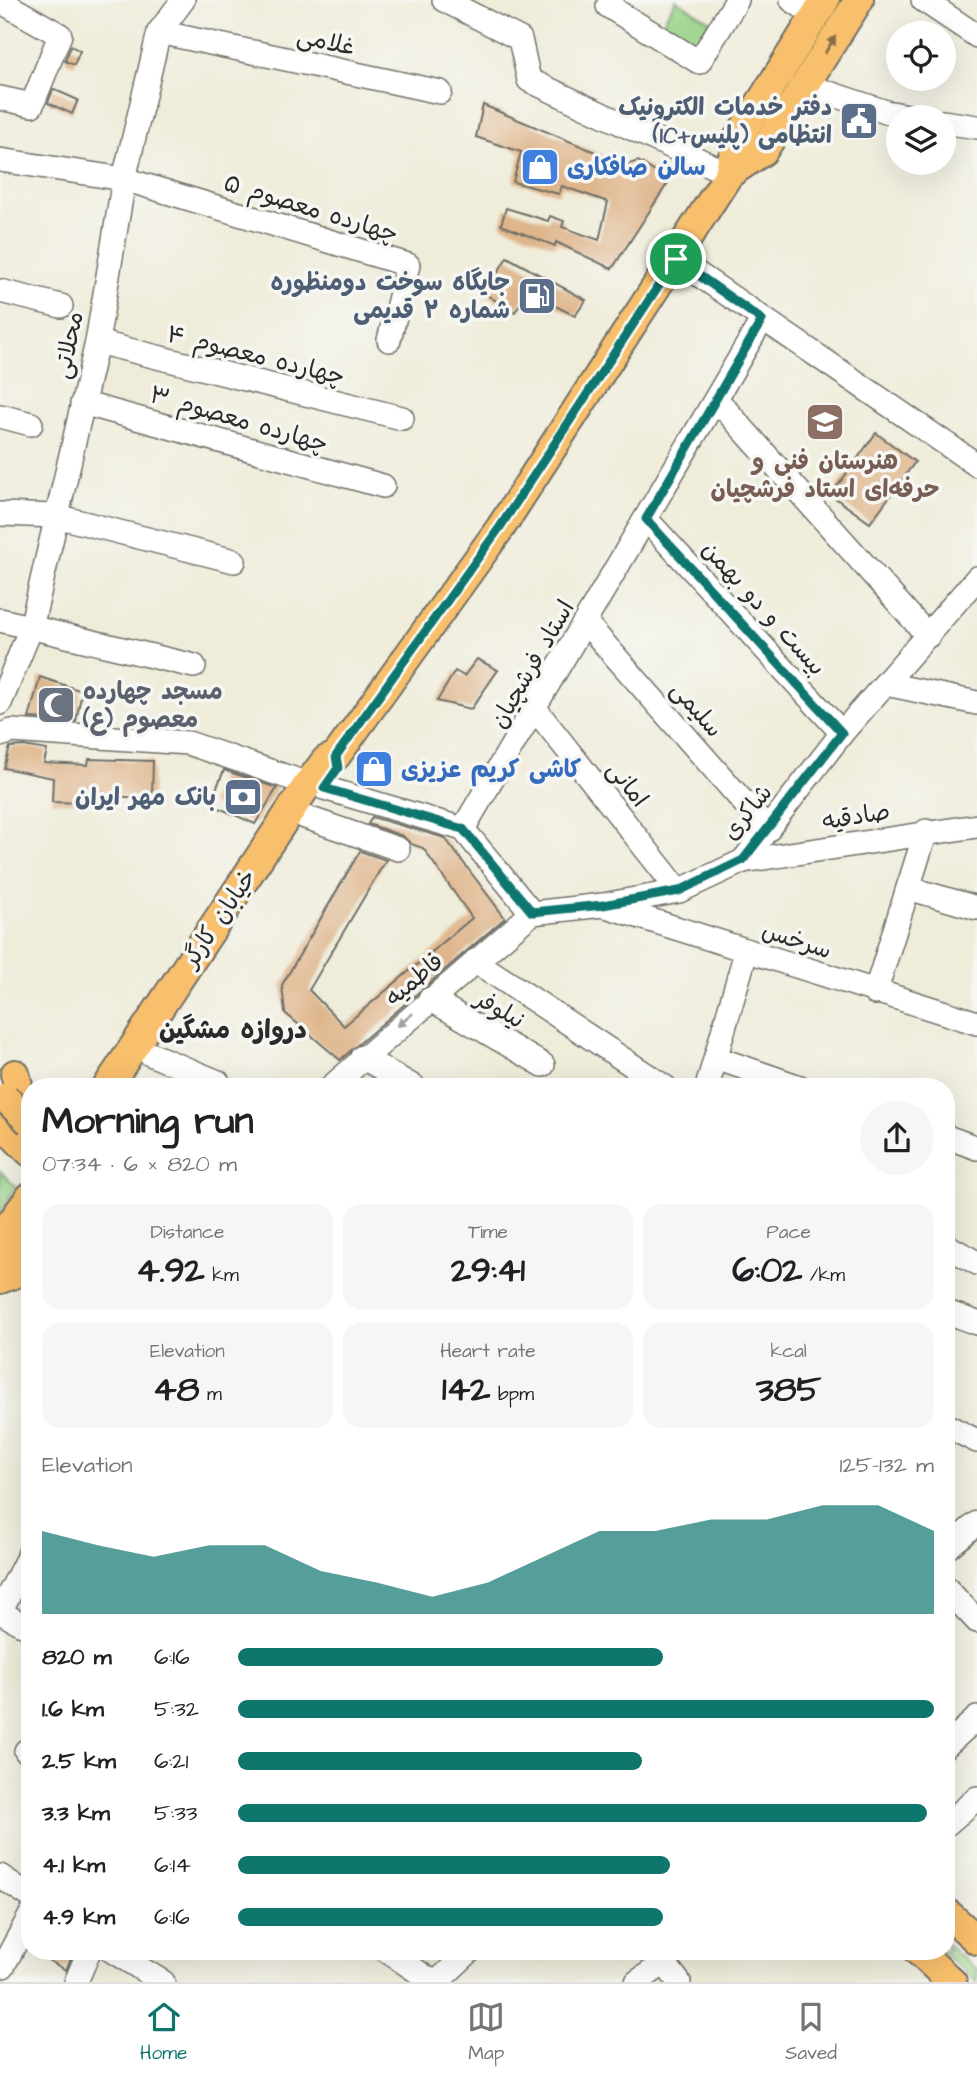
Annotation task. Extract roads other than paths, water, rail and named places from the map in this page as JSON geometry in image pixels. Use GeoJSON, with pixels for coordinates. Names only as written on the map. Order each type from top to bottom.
{"type":"FeatureCollection","features":[{"type":"Feature","properties":{"kind":"main road"},"geometry":{"type":"LineString","coordinates":[[729,174],[763,151],[859,0]]}},
{"type":"Feature","properties":{"kind":"main road"},"geometry":{"type":"LineString","coordinates":[[729,174],[737,140],[811,5]]}},
{"type":"Feature","properties":{"kind":"main road","name":"خیابان کارگر"},"geometry":{"type":"LineString","coordinates":[[134,1078],[305,817],[326,760],[336,756],[500,527],[729,174]]}},
{"type":"Feature","properties":{"kind":"main road","name":"خیابان کارگر"},"geometry":{"type":"LineString","coordinates":[[113,1078],[316,786]]}},
{"type":"Feature","properties":{"kind":"main road"},"geometry":{"type":"LineString","coordinates":[[8,1090],[21,1109]]}},
{"type":"Feature","properties":{"kind":"main road"},"geometry":{"type":"LineString","coordinates":[[8,1090],[21,1127]]}},
{"type":"Feature","properties":{"kind":"main road"},"geometry":{"type":"LineString","coordinates":[[0,1238],[21,1209]]}},
{"type":"Feature","properties":{"kind":"main road"},"geometry":{"type":"LineString","coordinates":[[0,1271],[21,1242]]}},
{"type":"Feature","properties":{"kind":"main road"},"geometry":{"type":"LineString","coordinates":[[0,1279],[21,1271]]}},
{"type":"Feature","properties":{"kind":"main road"},"geometry":{"type":"LineString","coordinates":[[955,1920],[977,1940]]}},
{"type":"Feature","properties":{"kind":"main road"},"geometry":{"type":"LineString","coordinates":[[926,1960],[944,1980]]}},
{"type":"Feature","properties":{"kind":"street","name":"محلاتی"},"geometry":{"type":"LineString","coordinates":[[0,703],[31,628],[97,342],[124,179],[159,32],[183,0]]}},
{"type":"Feature","properties":{"kind":"street"},"geometry":{"type":"LineString","coordinates":[[444,0],[520,39],[529,80],[729,174]]}},
{"type":"Feature","properties":{"kind":"street"},"geometry":{"type":"LineString","coordinates":[[612,0],[608,6],[699,62],[737,0]]}},
{"type":"Feature","properties":{"kind":"street"},"geometry":{"type":"LineString","coordinates":[[923,0],[977,36]]}},
{"type":"Feature","properties":{"kind":"street"},"geometry":{"type":"LineString","coordinates":[[0,1],[60,35],[32,105],[0,98]]}},
{"type":"Feature","properties":{"kind":"street","name":"غلامی"},"geometry":{"type":"LineString","coordinates":[[159,32],[440,92]]}},
{"type":"Feature","properties":{"kind":"street"},"geometry":{"type":"LineString","coordinates":[[805,85],[886,113]]}},
{"type":"Feature","properties":{"kind":"street"},"geometry":{"type":"LineString","coordinates":[[956,124],[977,127]]}},
{"type":"Feature","properties":{"kind":"street"},"geometry":{"type":"LineString","coordinates":[[0,160],[124,179]]}},
{"type":"Feature","properties":{"kind":"street","name":"چهارده معصوم ۵"},"geometry":{"type":"LineString","coordinates":[[124,179],[408,265],[389,340]]}},
{"type":"Feature","properties":{"kind":"street"},"geometry":{"type":"LineString","coordinates":[[676,259],[977,465]]}},
{"type":"Feature","properties":{"kind":"street"},"geometry":{"type":"LineString","coordinates":[[0,291],[61,306]]}},
{"type":"Feature","properties":{"kind":"street","name":"استاد فرشچیان"},"geometry":{"type":"LineString","coordinates":[[463,829],[536,710],[762,320]]}},
{"type":"Feature","properties":{"kind":"street","name":"چهارده معصوم ۴"},"geometry":{"type":"LineString","coordinates":[[97,342],[402,418]]}},
{"type":"Feature","properties":{"kind":"street"},"geometry":{"type":"LineString","coordinates":[[716,398],[928,636]]}},
{"type":"Feature","properties":{"kind":"street","name":"چهارده معصوم ۳"},"geometry":{"type":"LineString","coordinates":[[82,403],[383,486]]}},
{"type":"Feature","properties":{"kind":"street"},"geometry":{"type":"LineString","coordinates":[[0,416],[31,424]]}},
{"type":"Feature","properties":{"kind":"street"},"geometry":{"type":"LineString","coordinates":[[0,514],[56,516],[234,561]]}},
{"type":"Feature","properties":{"kind":"street","name":"بیست و دو بهمن"},"geometry":{"type":"LineString","coordinates":[[646,519],[842,733]]}},
{"type":"Feature","properties":{"kind":"street","name":"شاکری"},"geometry":{"type":"LineString","coordinates":[[532,912],[603,905],[679,891],[743,860],[842,733],[977,578]]}},
{"type":"Feature","properties":{"kind":"street"},"geometry":{"type":"LineString","coordinates":[[0,620],[194,666]]}},
{"type":"Feature","properties":{"kind":"street","name":"سلیمی"},"geometry":{"type":"LineString","coordinates":[[586,623],[768,830]]}},
{"type":"Feature","properties":{"kind":"street"},"geometry":{"type":"LineString","coordinates":[[886,684],[977,703]]}},
{"type":"Feature","properties":{"kind":"street","name":"امانی"},"geometry":{"type":"LineString","coordinates":[[536,710],[679,891]]}},
{"type":"Feature","properties":{"kind":"street"},"geometry":{"type":"LineString","coordinates":[[0,734],[12,731],[188,743],[316,786],[463,829],[532,912]]}},
{"type":"Feature","properties":{"kind":"street"},"geometry":{"type":"LineString","coordinates":[[305,817],[398,849]]}},
{"type":"Feature","properties":{"kind":"street","name":"صادقیه"},"geometry":{"type":"LineString","coordinates":[[743,860],[926,831],[977,826]]}},
{"type":"Feature","properties":{"kind":"street"},"geometry":{"type":"LineString","coordinates":[[875,993],[926,831]]}},
{"type":"Feature","properties":{"kind":"street"},"geometry":{"type":"LineString","coordinates":[[908,888],[977,908]]}},
{"type":"Feature","properties":{"kind":"street","name":"سرخس"},"geometry":{"type":"LineString","coordinates":[[603,905],[977,1023]]}},
{"type":"Feature","properties":{"kind":"street","name":"فاطمیه"},"geometry":{"type":"LineString","coordinates":[[340,1078],[532,912]]}},
{"type":"Feature","properties":{"kind":"street"},"geometry":{"type":"LineString","coordinates":[[710,1078],[746,952]]}},
{"type":"Feature","properties":{"kind":"street"},"geometry":{"type":"LineString","coordinates":[[475,961],[651,1078]]}},
{"type":"Feature","properties":{"kind":"street","name":"نیلوفر"},"geometry":{"type":"LineString","coordinates":[[430,999],[543,1065]]}},
{"type":"Feature","properties":{"kind":"street"},"geometry":{"type":"LineString","coordinates":[[150,1054],[208,1078]]}},
{"type":"Feature","properties":{"kind":"street"},"geometry":{"type":"LineString","coordinates":[[362,1057],[398,1078]]}},
{"type":"Feature","properties":{"kind":"street"},"geometry":{"type":"LineString","coordinates":[[716,1058],[774,1078]]}},
{"type":"Feature","properties":{"kind":"street"},"geometry":{"type":"LineString","coordinates":[[955,1140],[977,1148]]}},
{"type":"Feature","properties":{"kind":"street"},"geometry":{"type":"LineString","coordinates":[[955,1315],[977,1323]]}},
{"type":"Feature","properties":{"kind":"street"},"geometry":{"type":"LineString","coordinates":[[955,1430],[977,1441]]}},
{"type":"Feature","properties":{"kind":"street"},"geometry":{"type":"LineString","coordinates":[[955,1541],[977,1523]]}},
{"type":"Feature","properties":{"kind":"street"},"geometry":{"type":"LineString","coordinates":[[9,1574],[0,1612],[21,1624]]}},
{"type":"Feature","properties":{"kind":"street"},"geometry":{"type":"LineString","coordinates":[[955,1598],[977,1621]]}},
{"type":"Feature","properties":{"kind":"street"},"geometry":{"type":"LineString","coordinates":[[955,1738],[977,1718]]}},
{"type":"Feature","properties":{"kind":"street"},"geometry":{"type":"LineString","coordinates":[[955,1818],[977,1798]]}},
{"type":"Feature","properties":{"kind":"street"},"geometry":{"type":"LineString","coordinates":[[0,1876],[21,1890]]}},
{"type":"Feature","properties":{"kind":"street"},"geometry":{"type":"LineString","coordinates":[[3,1966],[21,1933]]}},
{"type":"Feature","properties":{"kind":"street"},"geometry":{"type":"LineString","coordinates":[[76,1982],[85,1960]]}},
{"type":"Feature","properties":{"kind":"street"},"geometry":{"type":"LineString","coordinates":[[133,1960],[163,1982]]}},
{"type":"Feature","properties":{"kind":"street"},"geometry":{"type":"LineString","coordinates":[[401,1960],[435,1982],[460,1960]]}},
{"type":"Feature","properties":{"kind":"street"},"geometry":{"type":"LineString","coordinates":[[638,1982],[656,1960]]}},
{"type":"Feature","properties":{"kind":"street"},"geometry":{"type":"LineString","coordinates":[[661,1960],[679,1982]]}},
{"type":"Feature","properties":{"kind":"place","name":"دفتر خدمات الکترونیک انتظامی (پلیس+10)"},"geometry":{"type":"Point","coordinates":[859,121]}},
{"type":"Feature","properties":{"kind":"place","name":"سالن صافكارى"},"geometry":{"type":"Point","coordinates":[540,167]}},
{"type":"Feature","properties":{"kind":"place","name":"جایگاه سوخت دومنظوره شماره ۲ قدیمی"},"geometry":{"type":"Point","coordinates":[537,296]}},
{"type":"Feature","properties":{"kind":"place","name":"هنرستان فنی و حرفه‌ای استاد فرشچیان"},"geometry":{"type":"Point","coordinates":[825,422]}},
{"type":"Feature","properties":{"kind":"place","name":"مسجد چهارده معصوم (ع)"},"geometry":{"type":"Point","coordinates":[56,705]}},
{"type":"Feature","properties":{"kind":"place","name":"کاشی کریم عزیزی"},"geometry":{"type":"Point","coordinates":[374,769]}},
{"type":"Feature","properties":{"kind":"place","name":"بانک مهر ایران"},"geometry":{"type":"Point","coordinates":[243,797]}},
{"type":"Feature","properties":{"kind":"district","name":"دروازه مشگین"},"geometry":{"type":"Point","coordinates":[233,1029]}}]}
